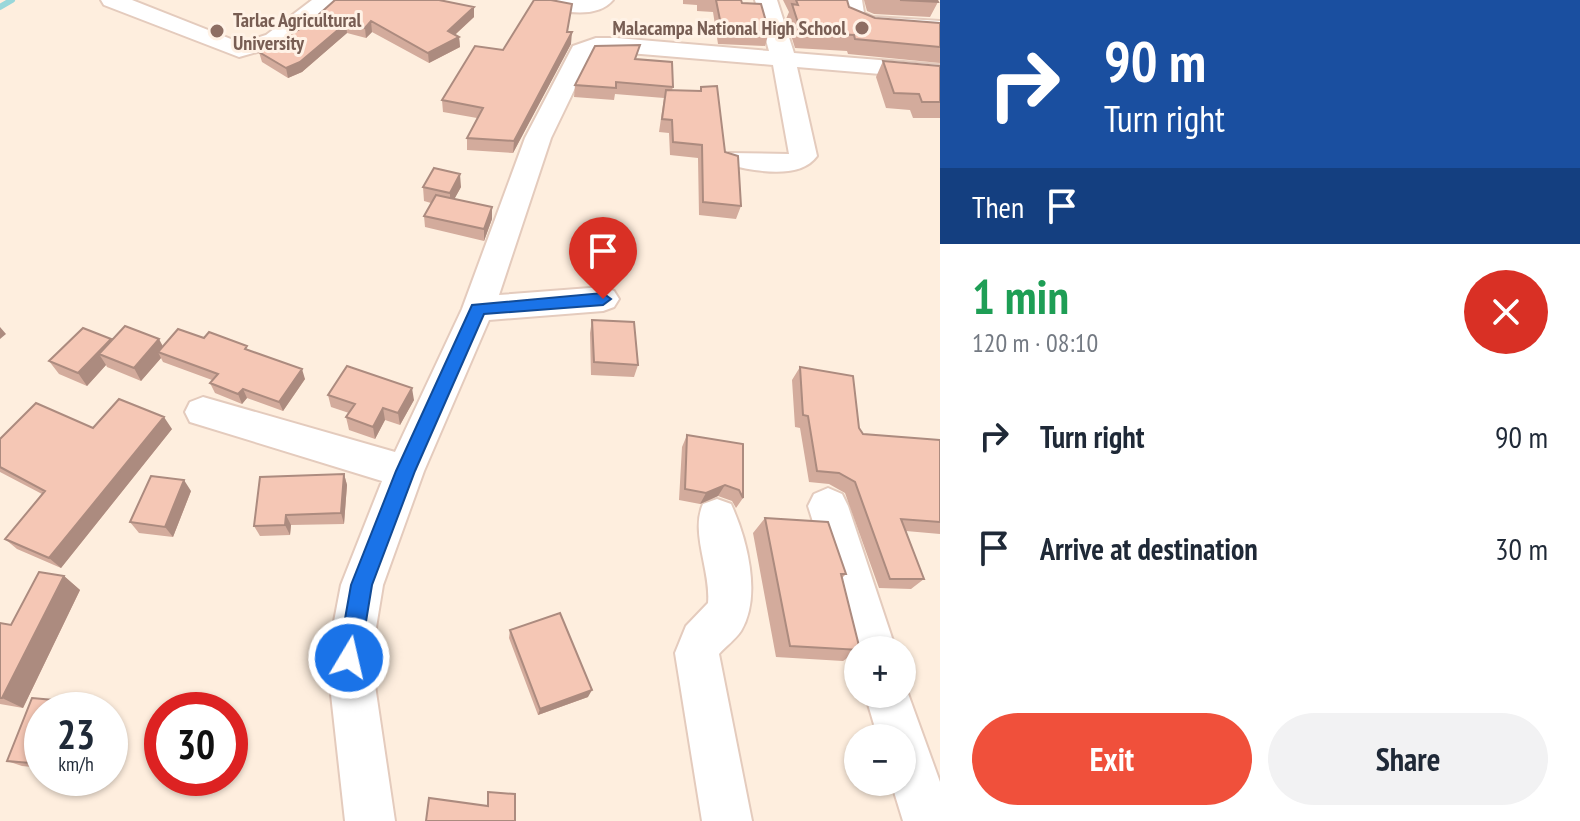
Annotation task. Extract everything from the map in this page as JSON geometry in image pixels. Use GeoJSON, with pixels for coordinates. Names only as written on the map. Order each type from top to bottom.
{"type":"FeatureCollection","features":[{"type":"Feature","properties":{"kind":"street"},"geometry":{"type":"LineString","coordinates":[[112,0],[239,50],[254,50],[270,43],[325,0]]}},
{"type":"Feature","properties":{"kind":"street"},"geometry":{"type":"LineString","coordinates":[[551,2],[578,7],[602,0]]}},
{"type":"Feature","properties":{"kind":"street"},"geometry":{"type":"LineString","coordinates":[[739,159],[791,163],[803,156],[784,60],[766,0]]}},
{"type":"Feature","properties":{"kind":"street"},"geometry":{"type":"LineString","coordinates":[[851,0],[854,16],[868,23],[940,28]]}},
{"type":"Feature","properties":{"kind":"street"},"geometry":{"type":"LineString","coordinates":[[370,821],[349,658],[362,585],[405,471],[478,309],[538,138],[581,51],[596,45],[617,45],[940,72]]}},
{"type":"Feature","properties":{"kind":"street"},"geometry":{"type":"LineString","coordinates":[[478,309],[603,299]]}},
{"type":"Feature","properties":{"kind":"street"},"geometry":{"type":"LineString","coordinates":[[203,412],[405,471]]}},
{"type":"Feature","properties":{"kind":"street"},"geometry":{"type":"LineString","coordinates":[[828,506],[870,636]]}},
{"type":"Feature","properties":{"kind":"street"},"geometry":{"type":"LineString","coordinates":[[717,517],[732,600],[726,615],[700,641],[697,653],[727,821]]}},
{"type":"Feature","properties":{"kind":"street"},"geometry":{"type":"LineString","coordinates":[[916,783],[928,821]]}},
{"type":"Feature","properties":{"kind":"building"},"geometry":{"type":"Polygon","coordinates":[[[335,0],[439,0],[474,7],[448,31],[459,37],[428,53],[371,21],[365,28],[346,23],[300,62],[286,68],[259,52],[307,25],[335,0]]]}},
{"type":"Feature","properties":{"kind":"building"},"geometry":{"type":"Polygon","coordinates":[[[534,0],[572,4],[567,32],[572,32],[514,141],[467,138],[483,108],[442,100],[475,46],[503,50],[534,0]]]}},
{"type":"Feature","properties":{"kind":"building"},"geometry":{"type":"Polygon","coordinates":[[[716,0],[761,4],[769,32],[722,30],[716,0]]]}},
{"type":"Feature","properties":{"kind":"building"},"geometry":{"type":"Polygon","coordinates":[[[796,0],[847,0],[849,7],[875,18],[940,23],[940,47],[855,39],[854,35],[801,32],[792,4],[798,5],[796,0]]]}},
{"type":"Feature","properties":{"kind":"building"},"geometry":{"type":"Polygon","coordinates":[[[640,45],[635,59],[672,62],[673,87],[616,82],[616,88],[575,85],[595,46],[640,45]]]}},
{"type":"Feature","properties":{"kind":"building"},"geometry":{"type":"Polygon","coordinates":[[[883,61],[940,66],[940,102],[922,102],[919,94],[894,93],[883,61]]]}},
{"type":"Feature","properties":{"kind":"building"},"geometry":{"type":"Polygon","coordinates":[[[717,86],[725,152],[738,156],[741,206],[703,202],[702,145],[673,142],[672,120],[662,119],[666,90],[701,91],[701,87],[717,86]]]}},
{"type":"Feature","properties":{"kind":"building"},"geometry":{"type":"Polygon","coordinates":[[[434,168],[460,174],[450,193],[423,187],[434,168]]]}},
{"type":"Feature","properties":{"kind":"building"},"geometry":{"type":"Polygon","coordinates":[[[436,195],[492,207],[484,229],[424,216],[436,195]]]}},
{"type":"Feature","properties":{"kind":"building"},"geometry":{"type":"Polygon","coordinates":[[[592,320],[634,322],[638,365],[594,362],[592,320]]]}},
{"type":"Feature","properties":{"kind":"building"},"geometry":{"type":"Polygon","coordinates":[[[125,326],[159,339],[134,368],[99,354],[125,326]]]}},
{"type":"Feature","properties":{"kind":"building"},"geometry":{"type":"Polygon","coordinates":[[[83,328],[111,339],[78,373],[49,361],[83,328]]]}},
{"type":"Feature","properties":{"kind":"building"},"geometry":{"type":"Polygon","coordinates":[[[178,329],[204,338],[209,332],[247,346],[245,349],[302,369],[279,402],[243,389],[238,394],[210,383],[218,374],[158,352],[178,329]]]}},
{"type":"Feature","properties":{"kind":"building"},"geometry":{"type":"Polygon","coordinates":[[[347,366],[412,388],[398,413],[383,408],[373,427],[346,417],[355,404],[328,395],[347,366]]]}},
{"type":"Feature","properties":{"kind":"building"},"geometry":{"type":"Polygon","coordinates":[[[800,367],[853,376],[859,428],[863,434],[940,440],[940,522],[901,519],[924,579],[890,579],[855,482],[839,473],[817,471],[808,416],[803,415],[800,367]]]}},
{"type":"Feature","properties":{"kind":"building"},"geometry":{"type":"Polygon","coordinates":[[[119,399],[164,417],[49,558],[5,539],[45,491],[0,467],[0,439],[36,403],[93,428],[119,399]]]}},
{"type":"Feature","properties":{"kind":"building"},"geometry":{"type":"Polygon","coordinates":[[[687,435],[743,444],[743,498],[739,490],[725,485],[706,493],[685,489],[687,435]]]}},
{"type":"Feature","properties":{"kind":"building"},"geometry":{"type":"Polygon","coordinates":[[[344,474],[341,513],[286,515],[285,525],[254,526],[260,477],[344,474]]]}},
{"type":"Feature","properties":{"kind":"building"},"geometry":{"type":"Polygon","coordinates":[[[151,476],[184,480],[165,527],[130,522],[151,476]]]}},
{"type":"Feature","properties":{"kind":"building"},"geometry":{"type":"Polygon","coordinates":[[[765,518],[828,522],[846,574],[841,574],[856,636],[844,636],[844,649],[790,646],[765,518]]]}},
{"type":"Feature","properties":{"kind":"building"},"geometry":{"type":"Polygon","coordinates":[[[39,572],[64,576],[0,698],[0,623],[11,625],[39,572]]]}},
{"type":"Feature","properties":{"kind":"building"},"geometry":{"type":"Polygon","coordinates":[[[560,613],[592,690],[540,709],[510,630],[560,613]]]}},
{"type":"Feature","properties":{"kind":"building"},"geometry":{"type":"Polygon","coordinates":[[[24,718],[24,762],[7,761],[24,718]]]}},
{"type":"Feature","properties":{"kind":"building"},"geometry":{"type":"Polygon","coordinates":[[[488,792],[515,794],[515,821],[426,821],[429,798],[488,806],[488,792]]]}},
{"type":"Feature","properties":{"kind":"waterway"},"geometry":{"type":"LineString","coordinates":[[0,7],[12,0]]}},
{"type":"Feature","properties":{"kind":"place","name":"Malacampa National High School"},"geometry":{"type":"Point","coordinates":[862,28]}},
{"type":"Feature","properties":{"kind":"place","name":"Tarlac Agricultural University"},"geometry":{"type":"Point","coordinates":[217,31]}},
{"type":"Feature","properties":{"kind":"route"},"geometry":{"type":"LineString","coordinates":[[349,658],[362,585],[405,471],[478,309],[603,299]]}}]}
